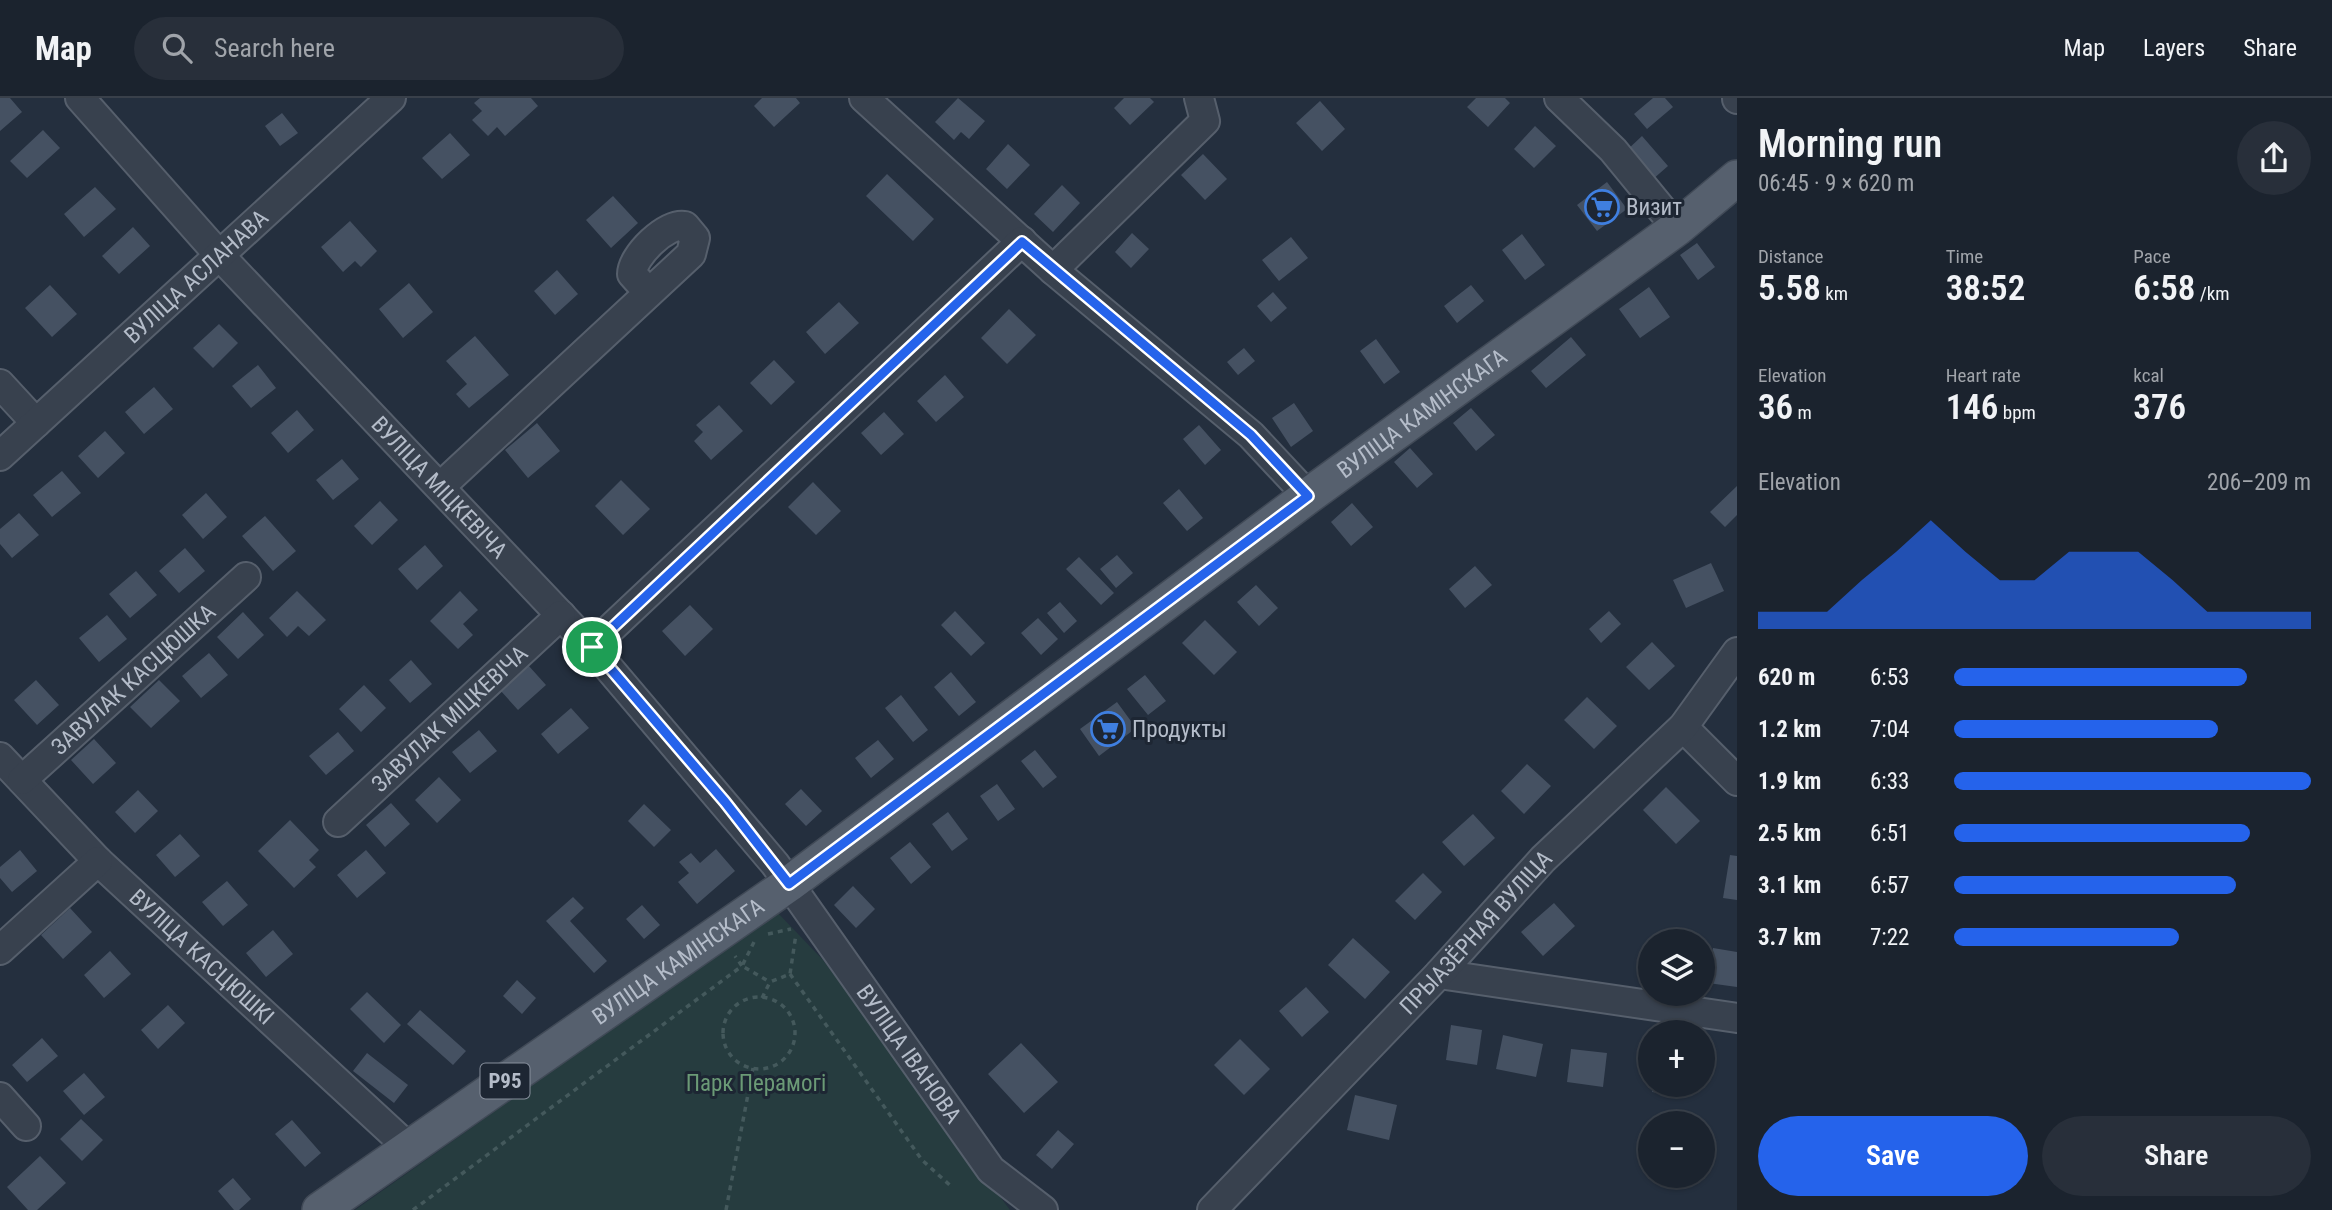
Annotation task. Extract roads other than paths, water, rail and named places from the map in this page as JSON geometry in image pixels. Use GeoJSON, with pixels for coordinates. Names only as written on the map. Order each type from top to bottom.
{"type":"FeatureCollection","features":[{"type":"Feature","properties":{"kind":"main road","name":"ВУЛІЦА КАМІНСКАГА"},"geometry":{"type":"LineString","coordinates":[[320,1210],[789,884],[1308,496],[1677,228],[1737,178]]}},
{"type":"Feature","properties":{"kind":"street","name":"ВУЛІЦА МІЦКЕВІЧА"},"geometry":{"type":"LineString","coordinates":[[80,98],[221,257],[592,647],[725,802],[789,884]]}},
{"type":"Feature","properties":{"kind":"street","name":"ВУЛІЦА АСЛАНАВА"},"geometry":{"type":"LineString","coordinates":[[0,456],[221,257],[391,98]]}},
{"type":"Feature","properties":{"kind":"street"},"geometry":{"type":"LineString","coordinates":[[864,98],[1053,270],[1251,435],[1308,496]]}},
{"type":"Feature","properties":{"kind":"street"},"geometry":{"type":"LineString","coordinates":[[1053,270],[1205,121],[1199,98]]}},
{"type":"Feature","properties":{"kind":"street"},"geometry":{"type":"LineString","coordinates":[[1559,98],[1613,150],[1677,228]]}},
{"type":"Feature","properties":{"kind":"street"},"geometry":{"type":"LineString","coordinates":[[592,647],[1022,242]]}},
{"type":"Feature","properties":{"kind":"street"},"geometry":{"type":"LineString","coordinates":[[440,487],[649,293]]}},
{"type":"Feature","properties":{"kind":"street"},"geometry":{"type":"LineString","coordinates":[[0,384],[36,423]]}},
{"type":"Feature","properties":{"kind":"street","name":"ЗАВУЛАК КАСЦЮШКА"},"geometry":{"type":"LineString","coordinates":[[22,780],[246,578]]}},
{"type":"Feature","properties":{"kind":"street","name":"ЗАВУЛАК МІЦКЕВІЧА"},"geometry":{"type":"LineString","coordinates":[[338,822],[561,615]]}},
{"type":"Feature","properties":{"kind":"street","name":"ПРЫАЗЁРНАЯ ВУЛІЦА"},"geometry":{"type":"LineString","coordinates":[[1212,1210],[1439,974],[1543,859],[1683,727],[1737,652]]}},
{"type":"Feature","properties":{"kind":"street"},"geometry":{"type":"LineString","coordinates":[[1683,727],[1737,781]]}},
{"type":"Feature","properties":{"kind":"street","name":"ВУЛІЦА КАСЦЮШКІ"},"geometry":{"type":"LineString","coordinates":[[0,757],[99,861],[408,1148]]}},
{"type":"Feature","properties":{"kind":"street"},"geometry":{"type":"LineString","coordinates":[[0,950],[99,861]]}},
{"type":"Feature","properties":{"kind":"street","name":"ВУЛІЦА ІВАНОВА"},"geometry":{"type":"LineString","coordinates":[[789,884],[991,1170],[1043,1210]]}},
{"type":"Feature","properties":{"kind":"street"},"geometry":{"type":"LineString","coordinates":[[1439,974],[1737,1018]]}},
{"type":"Feature","properties":{"kind":"street"},"geometry":{"type":"LineString","coordinates":[[0,1097],[26,1126]]}},
{"type":"Feature","properties":{"kind":"place","name":"Визит"},"geometry":{"type":"Point","coordinates":[1602,207]}},
{"type":"Feature","properties":{"kind":"place","name":"Продукты"},"geometry":{"type":"Point","coordinates":[1108,729]}},
{"type":"Feature","properties":{"kind":"park label","name":"Парк Перамогі"},"geometry":{"type":"Point","coordinates":[756,1083]}}]}
